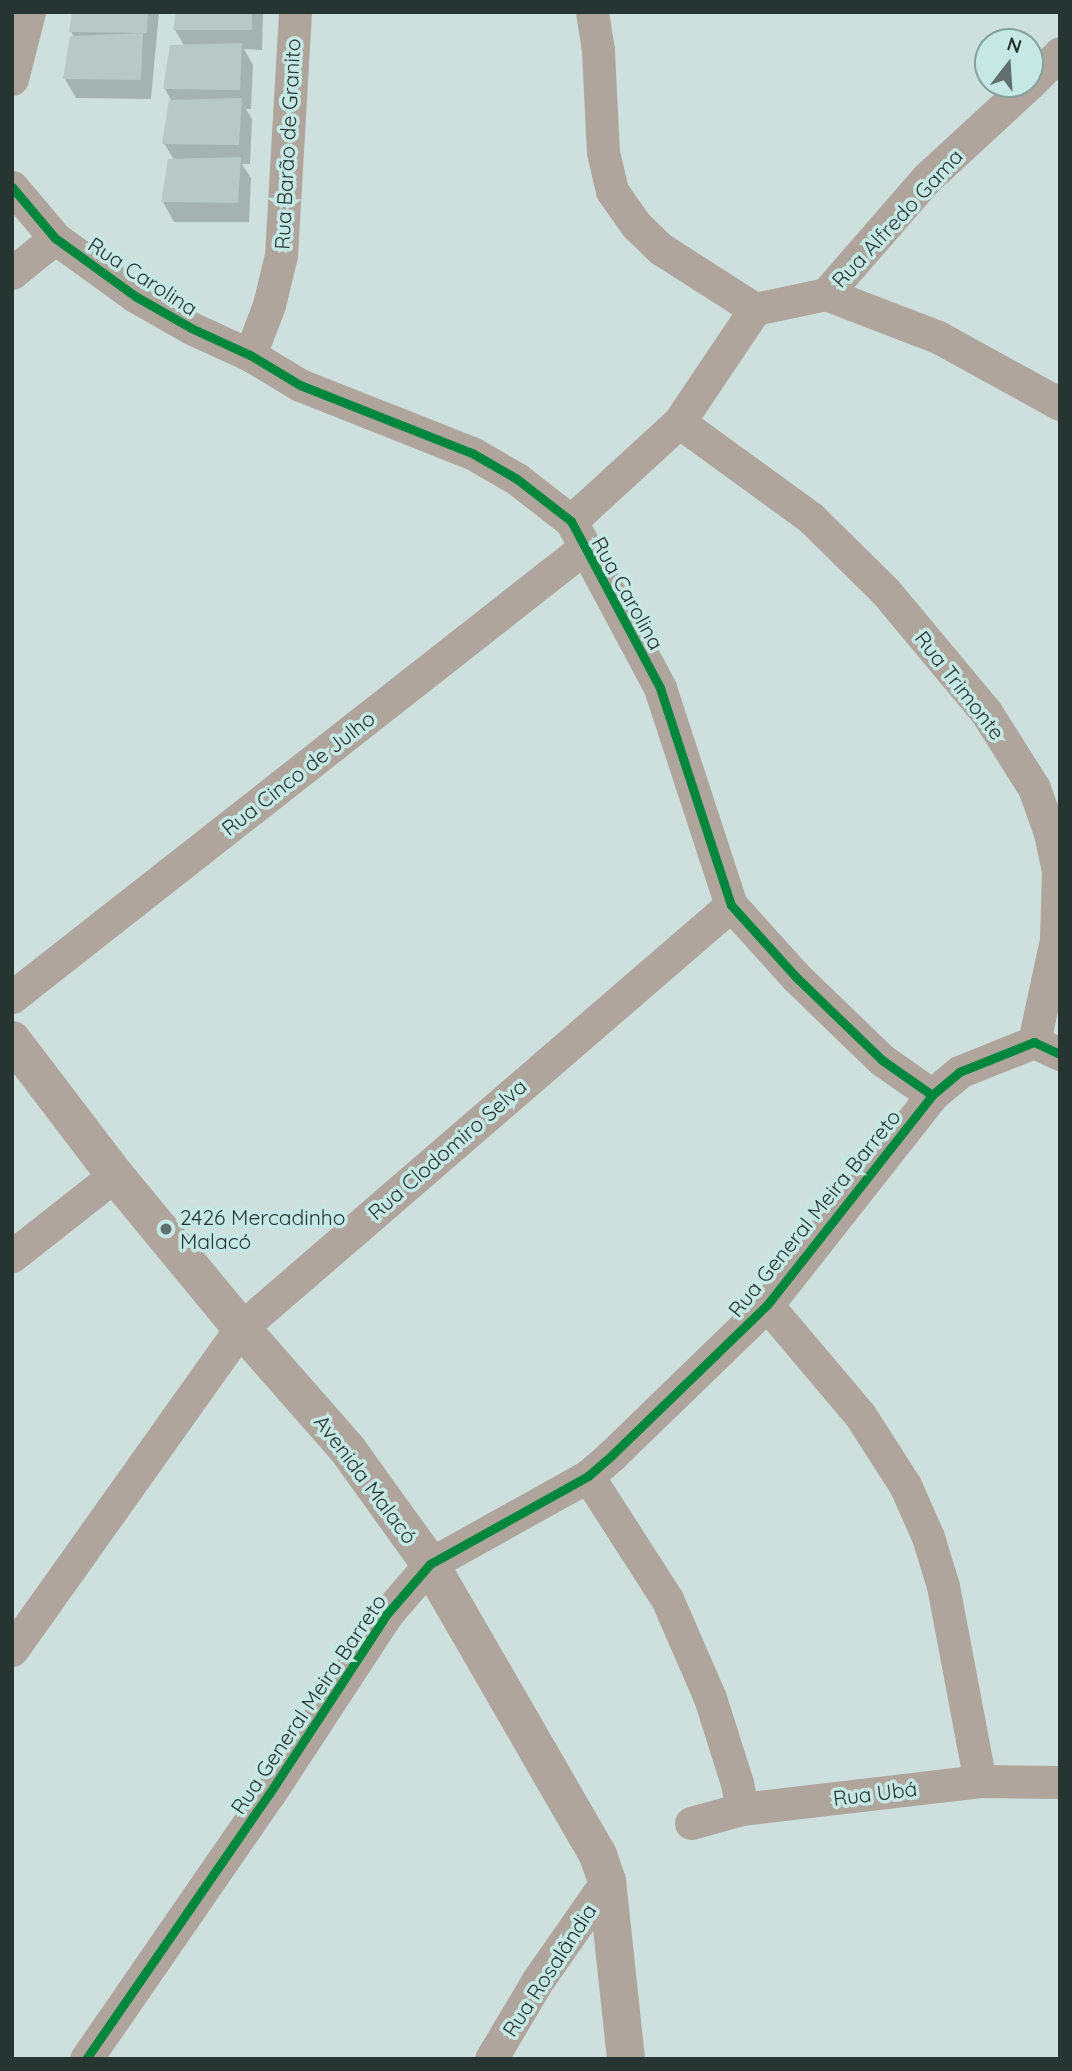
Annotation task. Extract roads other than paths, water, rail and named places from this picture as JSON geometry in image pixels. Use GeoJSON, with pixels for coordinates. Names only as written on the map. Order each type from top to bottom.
{"type":"FeatureCollection","features":[{"type":"Feature","properties":{"kind":"street"},"geometry":{"type":"LineString","coordinates":[[12,79],[29,12]]}},
{"type":"Feature","properties":{"kind":"street","name":"Rua Barão de Granito"},"geometry":{"type":"LineString","coordinates":[[250,355],[269,305],[281,255],[295,12]]}},
{"type":"Feature","properties":{"kind":"street"},"geometry":{"type":"LineString","coordinates":[[592,12],[598,51],[603,152],[612,191],[636,225],[661,249],[755,309],[826,294],[938,337],[1060,404]]}},
{"type":"Feature","properties":{"kind":"street","name":"Rua Alfredo Gama"},"geometry":{"type":"LineString","coordinates":[[1044,69],[1060,53]]}},
{"type":"Feature","properties":{"kind":"street","name":"Rua Alfredo Gama"},"geometry":{"type":"LineString","coordinates":[[826,294],[927,178],[1014,98]]}},
{"type":"Feature","properties":{"kind":"street","name":"Rua Carolina"},"geometry":{"type":"LineString","coordinates":[[12,187],[55,238],[135,296],[191,328],[250,355],[300,385],[472,453],[517,480],[577,535],[624,617],[660,688],[731,905],[796,978],[882,1060],[932,1095]]}},
{"type":"Feature","properties":{"kind":"street"},"geometry":{"type":"LineString","coordinates":[[12,274],[55,238]]}},
{"type":"Feature","properties":{"kind":"street","name":"Rua Cinco de Julho"},"geometry":{"type":"LineString","coordinates":[[12,997],[577,535],[679,422],[755,309]]}},
{"type":"Feature","properties":{"kind":"street","name":"Rua Trimonte"},"geometry":{"type":"LineString","coordinates":[[679,422],[811,518],[886,592],[986,712],[1034,788],[1050,833],[1058,871],[1056,940],[1047,1048]]}},
{"type":"Feature","properties":{"kind":"street","name":"Rua Clodomiro Selva"},"geometry":{"type":"LineString","coordinates":[[12,1650],[240,1328],[731,905]]}},
{"type":"Feature","properties":{"kind":"street","name":"Avenida Malacó"},"geometry":{"type":"LineString","coordinates":[[12,1040],[115,1175],[240,1328],[348,1450],[430,1564],[588,1833],[607,1881],[626,2059]]}},
{"type":"Feature","properties":{"kind":"street"},"geometry":{"type":"LineString","coordinates":[[932,1095],[959,1072],[1047,1048]]}},
{"type":"Feature","properties":{"kind":"street","name":"Rua General Meira Barreto"},"geometry":{"type":"LineString","coordinates":[[86,2059],[269,1794],[386,1615],[430,1564],[588,1476],[767,1305],[932,1095]]}},
{"type":"Feature","properties":{"kind":"street"},"geometry":{"type":"LineString","coordinates":[[12,1256],[115,1175]]}},
{"type":"Feature","properties":{"kind":"street"},"geometry":{"type":"LineString","coordinates":[[767,1305],[860,1415],[905,1485],[928,1537],[943,1586],[980,1781]]}},
{"type":"Feature","properties":{"kind":"street"},"geometry":{"type":"LineString","coordinates":[[588,1476],[667,1599],[710,1698],[737,1783],[742,1809]]}},
{"type":"Feature","properties":{"kind":"street","name":"Rua Ubá"},"geometry":{"type":"LineString","coordinates":[[691,1823],[742,1809],[980,1781],[1060,1782]]}},
{"type":"Feature","properties":{"kind":"street","name":"Rua Rosalândia"},"geometry":{"type":"LineString","coordinates":[[491,2059],[538,1980],[607,1881]]}},
{"type":"Feature","properties":{"kind":"place","name":"2426 Mercadinho Malacó"},"geometry":{"type":"Point","coordinates":[166,1229]}}]}
